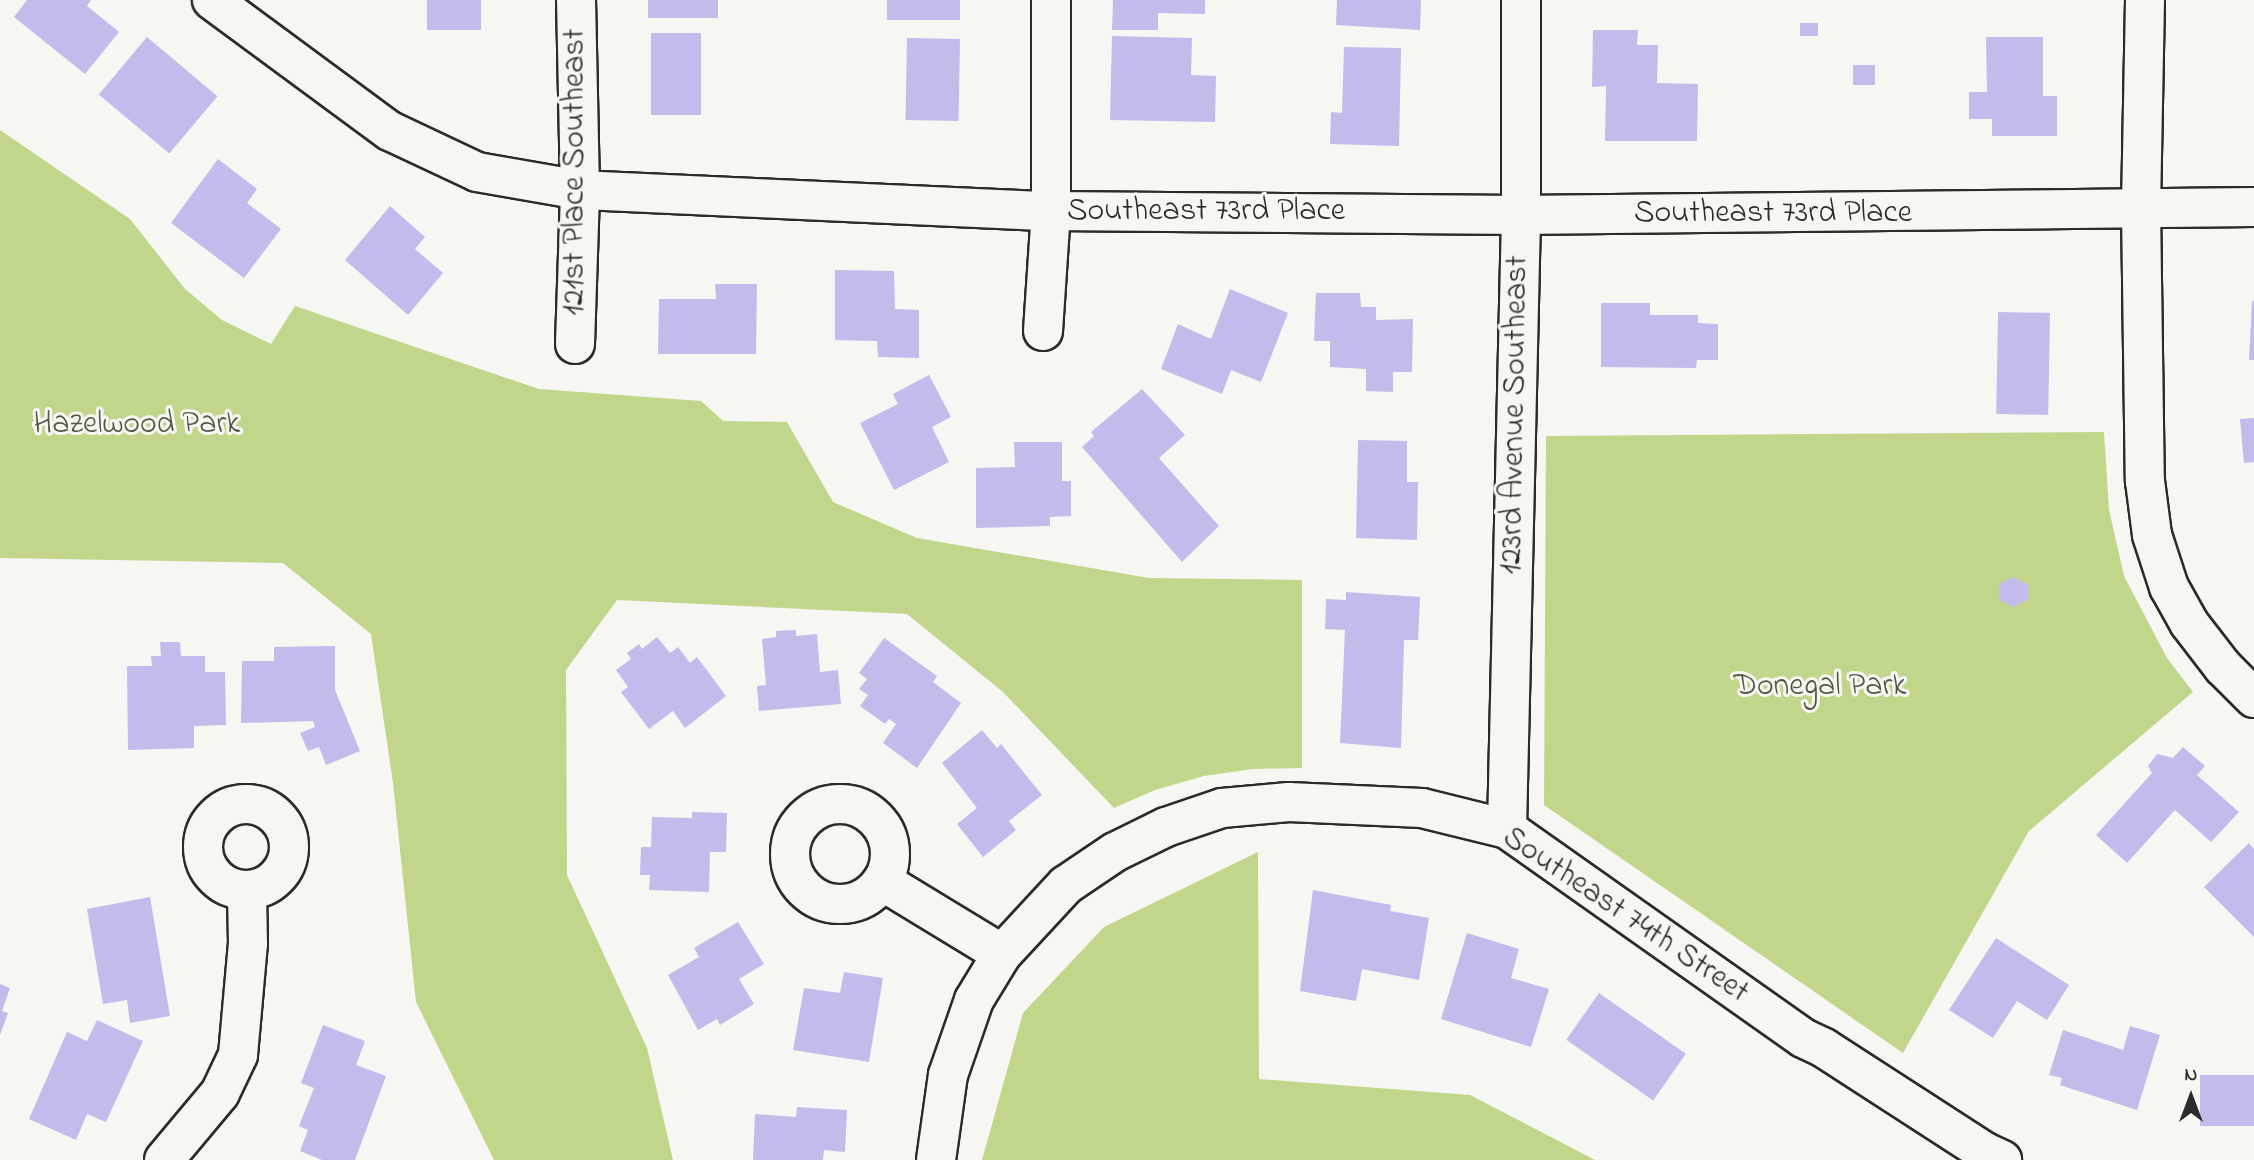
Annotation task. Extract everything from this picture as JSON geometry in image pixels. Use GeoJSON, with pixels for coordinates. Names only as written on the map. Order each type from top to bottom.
{"type":"FeatureCollection","features":[{"type":"Feature","properties":{"kind":"street","name":"Southeast 73rd Place"},"geometry":{"type":"LineString","coordinates":[[212,0],[390,131],[477,172],[580,190],[1051,211],[1521,215],[1876,214],[2141,207],[2254,208]]}},
{"type":"Feature","properties":{"kind":"street","name":"121st Place Southeast"},"geometry":{"type":"LineString","coordinates":[[575,344],[580,190],[576,0]]}},
{"type":"Feature","properties":{"kind":"street"},"geometry":{"type":"LineString","coordinates":[[1043,331],[1051,211],[1051,0]]}},
{"type":"Feature","properties":{"kind":"street","name":"123rd Avenue Southeast"},"geometry":{"type":"LineString","coordinates":[[1507,829],[1521,215],[1521,0]]}},
{"type":"Feature","properties":{"kind":"street"},"geometry":{"type":"LineString","coordinates":[[2145,0],[2141,207],[2145,481],[2151,535],[2168,587],[2189,623],[2223,667],[2254,698]]}},
{"type":"Feature","properties":{"kind":"street","name":"Southeast 74th Street"},"geometry":{"type":"LineString","coordinates":[[936,1160],[948,1075],[974,1000],[1002,954],[1066,886],[1115,852],[1166,827],[1222,808],[1289,802],[1422,808],[1507,829],[1803,1038],[1824,1048],[1985,1152],[2002,1160]]}},
{"type":"Feature","properties":{"kind":"street"},"geometry":{"type":"LineString","coordinates":[[882,881],[1002,954]]}},
{"type":"Feature","properties":{"kind":"street"},"geometry":{"type":"LineString","coordinates":[[164,1160],[220,1093],[238,1055],[248,944],[247,891]]}},
{"type":"Feature","properties":{"kind":"green space","name":"Hazelwood Park"},"geometry":{"type":"Polygon","coordinates":[[[0,130],[130,219],[185,289],[222,320],[271,344],[295,306],[539,389],[701,401],[723,421],[787,422],[833,502],[917,538],[1149,578],[1302,580],[1302,768],[1253,769],[1204,776],[1155,790],[1114,808],[1003,692],[907,614],[617,600],[566,670],[567,875],[647,1048],[673,1160],[494,1160],[416,1002],[393,783],[371,634],[283,563],[0,558],[0,130]]]}},
{"type":"Feature","properties":{"kind":"green space","name":"Donegal Park"},"geometry":{"type":"Polygon","coordinates":[[[2104,432],[2109,510],[2124,576],[2167,658],[2193,692],[2029,831],[1903,1053],[1544,805],[1546,436],[2104,432]]]}},
{"type":"Feature","properties":{"kind":"green space"},"geometry":{"type":"Polygon","coordinates":[[[1258,852],[1259,1079],[1470,1095],[1595,1160],[982,1160],[1023,1013],[1104,927],[1258,852]]]}},
{"type":"Feature","properties":{"kind":"building"},"geometry":{"type":"Polygon","coordinates":[[[27,0],[91,0],[87,6],[119,32],[85,74],[14,17],[27,0]]]}},
{"type":"Feature","properties":{"kind":"building"},"geometry":{"type":"Polygon","coordinates":[[[427,0],[481,0],[481,30],[427,30],[427,0]]]}},
{"type":"Feature","properties":{"kind":"building"},"geometry":{"type":"Polygon","coordinates":[[[648,0],[718,0],[718,18],[648,18],[648,0]]]}},
{"type":"Feature","properties":{"kind":"building"},"geometry":{"type":"Polygon","coordinates":[[[887,0],[960,0],[960,20],[887,20],[887,0]]]}},
{"type":"Feature","properties":{"kind":"building"},"geometry":{"type":"Polygon","coordinates":[[[1113,0],[1205,0],[1205,14],[1158,13],[1158,30],[1112,30],[1113,0]]]}},
{"type":"Feature","properties":{"kind":"building"},"geometry":{"type":"Polygon","coordinates":[[[1337,0],[1421,0],[1420,30],[1336,25],[1337,0]]]}},
{"type":"Feature","properties":{"kind":"building"},"geometry":{"type":"Polygon","coordinates":[[[1800,23],[1818,23],[1818,36],[1800,36],[1800,23]]]}},
{"type":"Feature","properties":{"kind":"building"},"geometry":{"type":"Polygon","coordinates":[[[1593,30],[1638,30],[1637,45],[1658,45],[1657,83],[1698,84],[1697,141],[1605,141],[1606,86],[1592,87],[1593,30]]]}},
{"type":"Feature","properties":{"kind":"building"},"geometry":{"type":"Polygon","coordinates":[[[651,33],[701,33],[701,115],[651,115],[651,33]]]}},
{"type":"Feature","properties":{"kind":"building"},"geometry":{"type":"Polygon","coordinates":[[[1112,36],[1192,38],[1191,75],[1216,76],[1215,122],[1110,120],[1112,36]]]}},
{"type":"Feature","properties":{"kind":"building"},"geometry":{"type":"Polygon","coordinates":[[[147,37],[217,96],[169,154],[99,94],[147,37]]]}},
{"type":"Feature","properties":{"kind":"building"},"geometry":{"type":"Polygon","coordinates":[[[1986,37],[2043,37],[2043,96],[2057,96],[2057,136],[1992,136],[1992,119],[1969,119],[1969,92],[1987,92],[1986,37]]]}},
{"type":"Feature","properties":{"kind":"building"},"geometry":{"type":"Polygon","coordinates":[[[907,38],[960,39],[959,121],[906,120],[907,38]]]}},
{"type":"Feature","properties":{"kind":"building"},"geometry":{"type":"Polygon","coordinates":[[[1344,47],[1401,48],[1399,146],[1330,144],[1331,112],[1342,113],[1344,47]]]}},
{"type":"Feature","properties":{"kind":"building"},"geometry":{"type":"Polygon","coordinates":[[[1853,65],[1875,65],[1875,85],[1853,85],[1853,65]]]}},
{"type":"Feature","properties":{"kind":"building"},"geometry":{"type":"Polygon","coordinates":[[[218,159],[257,189],[247,203],[281,229],[244,278],[171,223],[218,159]]]}},
{"type":"Feature","properties":{"kind":"building"},"geometry":{"type":"Polygon","coordinates":[[[390,206],[425,237],[415,249],[443,273],[408,315],[345,260],[390,206]]]}},
{"type":"Feature","properties":{"kind":"building"},"geometry":{"type":"Polygon","coordinates":[[[835,270],[894,271],[895,309],[919,310],[919,358],[878,357],[877,341],[835,340],[835,270]]]}},
{"type":"Feature","properties":{"kind":"building"},"geometry":{"type":"Polygon","coordinates":[[[715,284],[757,284],[756,354],[658,354],[659,299],[716,299],[715,284]]]}},
{"type":"Feature","properties":{"kind":"building"},"geometry":{"type":"Polygon","coordinates":[[[1230,289],[1288,313],[1261,382],[1231,370],[1222,394],[1161,369],[1178,324],[1211,339],[1230,289]]]}},
{"type":"Feature","properties":{"kind":"building"},"geometry":{"type":"Polygon","coordinates":[[[1316,293],[1360,293],[1361,307],[1376,307],[1376,320],[1413,319],[1412,372],[1393,372],[1393,392],[1366,391],[1366,369],[1330,367],[1330,341],[1314,341],[1316,293]]]}},
{"type":"Feature","properties":{"kind":"building"},"geometry":{"type":"Polygon","coordinates":[[[2252,301],[2254,360],[2249,360],[2252,301]]]}},
{"type":"Feature","properties":{"kind":"building"},"geometry":{"type":"Polygon","coordinates":[[[1601,303],[1650,303],[1650,315],[1698,315],[1698,323],[1718,324],[1718,360],[1697,360],[1696,368],[1601,367],[1601,303]]]}},
{"type":"Feature","properties":{"kind":"building"},"geometry":{"type":"Polygon","coordinates":[[[1998,312],[2050,313],[2048,415],[1996,414],[1998,312]]]}},
{"type":"Feature","properties":{"kind":"building"},"geometry":{"type":"Polygon","coordinates":[[[929,375],[951,417],[932,427],[949,462],[894,490],[860,423],[898,404],[893,394],[929,375]]]}},
{"type":"Feature","properties":{"kind":"building"},"geometry":{"type":"Polygon","coordinates":[[[1142,389],[1185,435],[1159,458],[1219,526],[1182,562],[1082,447],[1094,436],[1091,432],[1142,389]]]}},
{"type":"Feature","properties":{"kind":"building"},"geometry":{"type":"Polygon","coordinates":[[[2254,418],[2254,462],[2244,463],[2240,419],[2254,418]]]}},
{"type":"Feature","properties":{"kind":"building"},"geometry":{"type":"Polygon","coordinates":[[[1358,440],[1407,441],[1407,482],[1418,482],[1417,540],[1356,538],[1358,440]]]}},
{"type":"Feature","properties":{"kind":"building"},"geometry":{"type":"Polygon","coordinates":[[[1014,442],[1062,442],[1062,481],[1071,481],[1071,516],[1050,517],[1050,526],[976,528],[976,468],[1015,467],[1014,442]]]}},
{"type":"Feature","properties":{"kind":"building"},"geometry":{"type":"Polygon","coordinates":[[[2013,577],[2028,585],[2028,599],[2014,607],[1999,600],[1999,584],[2013,577]]]}},
{"type":"Feature","properties":{"kind":"building"},"geometry":{"type":"Polygon","coordinates":[[[1346,592],[1420,597],[1418,640],[1404,640],[1401,748],[1340,743],[1345,630],[1325,629],[1326,599],[1346,600],[1346,592]]]}},
{"type":"Feature","properties":{"kind":"building"},"geometry":{"type":"Polygon","coordinates":[[[796,630],[796,636],[817,634],[820,672],[838,670],[841,704],[759,711],[757,686],[766,685],[762,639],[776,637],[776,631],[796,630]]]}},
{"type":"Feature","properties":{"kind":"building"},"geometry":{"type":"Polygon","coordinates":[[[657,637],[670,653],[678,647],[690,663],[697,657],[726,696],[685,728],[673,711],[649,729],[621,692],[628,687],[616,670],[631,659],[627,653],[639,644],[642,649],[657,637]]]}},
{"type":"Feature","properties":{"kind":"building"},"geometry":{"type":"Polygon","coordinates":[[[884,638],[937,676],[933,682],[961,703],[917,768],[883,743],[896,724],[889,719],[885,724],[860,706],[868,695],[859,689],[867,679],[859,673],[884,638]]]}},
{"type":"Feature","properties":{"kind":"building"},"geometry":{"type":"Polygon","coordinates":[[[160,642],[180,642],[181,656],[205,656],[205,672],[225,672],[226,725],[194,726],[194,748],[128,750],[127,666],[152,666],[151,656],[161,656],[160,642]]]}},
{"type":"Feature","properties":{"kind":"building"},"geometry":{"type":"Polygon","coordinates":[[[335,646],[335,690],[360,751],[326,765],[319,747],[308,751],[300,733],[315,727],[313,721],[241,723],[242,661],[274,661],[274,647],[335,646]]]}},
{"type":"Feature","properties":{"kind":"building"},"geometry":{"type":"Polygon","coordinates":[[[982,730],[997,748],[1001,744],[1042,795],[1009,821],[1016,830],[983,857],[957,824],[977,808],[942,763],[982,730]]]}},
{"type":"Feature","properties":{"kind":"building"},"geometry":{"type":"Polygon","coordinates":[[[2183,747],[2205,766],[2197,775],[2239,812],[2211,842],[2175,810],[2127,863],[2096,835],[2152,773],[2148,766],[2157,754],[2173,758],[2183,747]]]}},
{"type":"Feature","properties":{"kind":"building"},"geometry":{"type":"Polygon","coordinates":[[[692,812],[727,813],[726,852],[710,852],[709,892],[649,890],[650,875],[640,875],[641,847],[651,847],[652,817],[692,818],[692,812]]]}},
{"type":"Feature","properties":{"kind":"building"},"geometry":{"type":"Polygon","coordinates":[[[2249,843],[2254,849],[2254,937],[2204,887],[2249,843]]]}},
{"type":"Feature","properties":{"kind":"building"},"geometry":{"type":"Polygon","coordinates":[[[1313,890],[1391,905],[1390,911],[1429,918],[1419,980],[1362,969],[1356,1001],[1300,991],[1313,890]]]}},
{"type":"Feature","properties":{"kind":"building"},"geometry":{"type":"Polygon","coordinates":[[[150,897],[170,1016],[130,1023],[127,1000],[103,1004],[87,909],[150,897]]]}},
{"type":"Feature","properties":{"kind":"building"},"geometry":{"type":"Polygon","coordinates":[[[738,922],[764,964],[739,979],[754,1004],[720,1025],[717,1019],[698,1030],[668,975],[699,957],[694,948],[738,922]]]}},
{"type":"Feature","properties":{"kind":"building"},"geometry":{"type":"Polygon","coordinates":[[[1467,933],[1519,949],[1511,978],[1549,989],[1531,1047],[1441,1019],[1467,933]]]}},
{"type":"Feature","properties":{"kind":"building"},"geometry":{"type":"Polygon","coordinates":[[[1996,938],[2069,985],[2047,1020],[2017,1001],[1993,1038],[1949,1010],[1996,938]]]}},
{"type":"Feature","properties":{"kind":"building"},"geometry":{"type":"Polygon","coordinates":[[[844,972],[883,978],[869,1062],[793,1050],[804,988],[840,993],[844,972]]]}},
{"type":"Feature","properties":{"kind":"building"},"geometry":{"type":"Polygon","coordinates":[[[0,984],[10,988],[2,1011],[8,1013],[0,1035],[0,984]]]}},
{"type":"Feature","properties":{"kind":"building"},"geometry":{"type":"Polygon","coordinates":[[[1599,993],[1686,1054],[1653,1100],[1566,1040],[1599,993]]]}},
{"type":"Feature","properties":{"kind":"building"},"geometry":{"type":"Polygon","coordinates":[[[97,1020],[143,1041],[106,1122],[87,1114],[76,1140],[29,1119],[67,1032],[87,1041],[97,1020]]]}},
{"type":"Feature","properties":{"kind":"building"},"geometry":{"type":"Polygon","coordinates":[[[323,1025],[365,1041],[356,1065],[386,1076],[355,1160],[322,1160],[300,1151],[308,1130],[299,1126],[314,1088],[301,1083],[323,1025]]]}},
{"type":"Feature","properties":{"kind":"building"},"geometry":{"type":"Polygon","coordinates":[[[2130,1026],[2160,1035],[2137,1110],[2060,1085],[2062,1078],[2049,1075],[2063,1030],[2123,1050],[2130,1026]]]}},
{"type":"Feature","properties":{"kind":"building"},"geometry":{"type":"Polygon","coordinates":[[[2200,1075],[2254,1075],[2254,1126],[2200,1126],[2200,1075]]]}},
{"type":"Feature","properties":{"kind":"building"},"geometry":{"type":"Polygon","coordinates":[[[797,1107],[847,1110],[845,1152],[824,1150],[823,1160],[753,1160],[755,1114],[796,1117],[797,1107]]]}}]}
